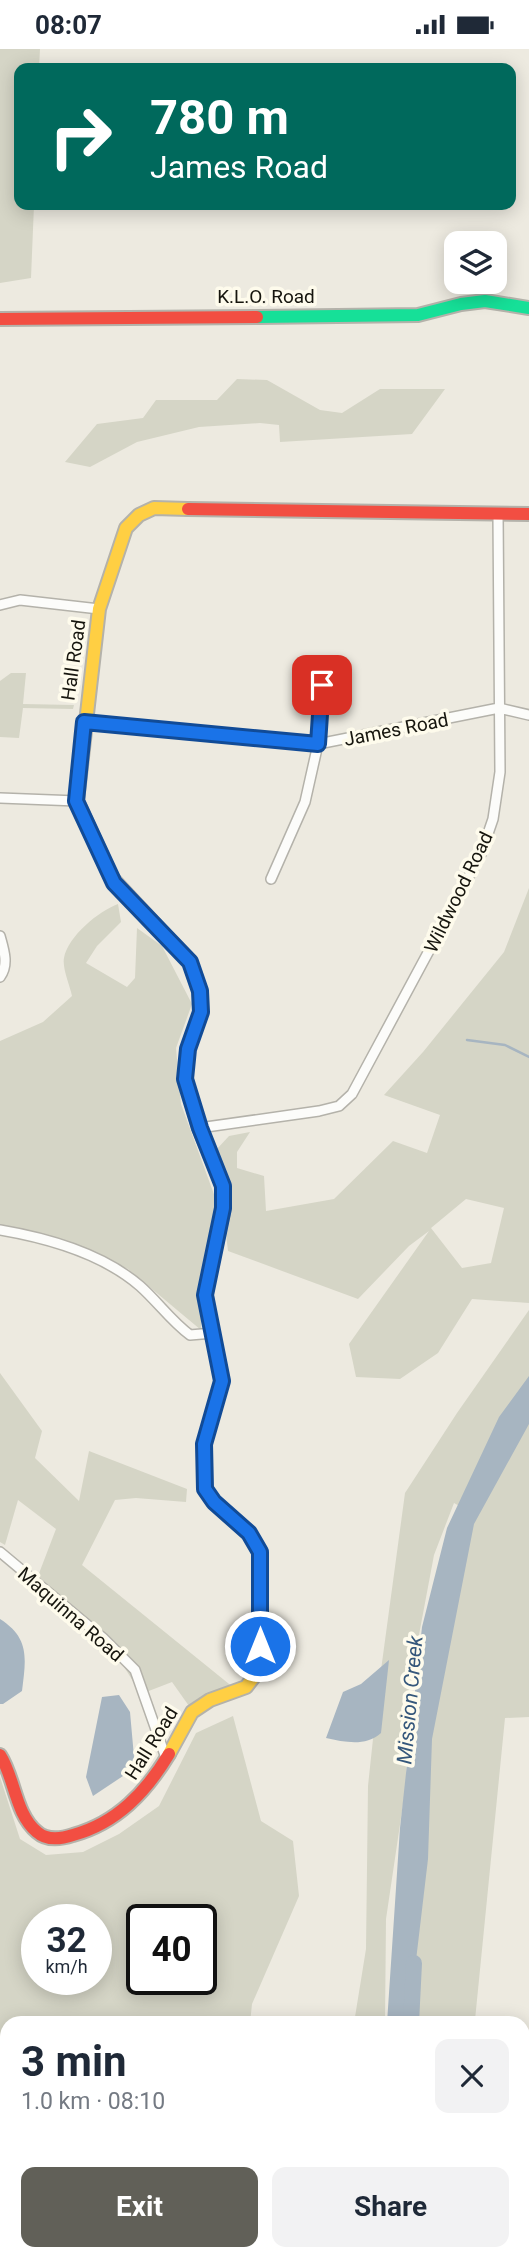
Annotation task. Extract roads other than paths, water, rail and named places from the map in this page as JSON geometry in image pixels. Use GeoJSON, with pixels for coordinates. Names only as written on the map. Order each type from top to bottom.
{"type":"FeatureCollection","features":[{"type":"Feature","properties":{"kind":"street","name":"K.L.O. Road"},"geometry":{"type":"LineString","coordinates":[[0,319],[418,315],[454,304],[493,299],[529,308]]}},
{"type":"Feature","properties":{"kind":"street","name":"Hall Road"},"geometry":{"type":"LineString","coordinates":[[0,1755],[20,1808],[33,1829],[45,1837],[62,1838],[90,1832],[115,1816],[146,1790],[191,1713],[205,1701],[243,1691],[254,1682],[260,1669],[260,1552],[249,1533],[214,1502],[205,1489],[204,1444],[222,1381],[205,1295],[223,1208],[223,1186],[200,1128],[185,1079],[188,1049],[201,1012],[200,991],[190,962],[114,883],[76,801],[99,609],[126,528],[139,515],[154,507],[529,514]]}},
{"type":"Feature","properties":{"kind":"street","name":"Wildwood Road"},"geometry":{"type":"LineString","coordinates":[[200,1128],[319,1111],[339,1106],[352,1094],[481,854],[494,819],[498,784],[498,514]]}},
{"type":"Feature","properties":{"kind":"street"},"geometry":{"type":"LineString","coordinates":[[0,605],[20,600],[99,609]]}},
{"type":"Feature","properties":{"kind":"street"},"geometry":{"type":"LineString","coordinates":[[271,879],[305,802],[318,744],[322,685]]}},
{"type":"Feature","properties":{"kind":"street"},"geometry":{"type":"LineString","coordinates":[[499,708],[529,715]]}},
{"type":"Feature","properties":{"kind":"street","name":"James Road"},"geometry":{"type":"LineString","coordinates":[[84,722],[318,744],[499,708]]}},
{"type":"Feature","properties":{"kind":"street"},"geometry":{"type":"LineString","coordinates":[[0,798],[76,801]]}},
{"type":"Feature","properties":{"kind":"street"},"geometry":{"type":"LineString","coordinates":[[0,936],[5,953],[4,972],[0,977]]}},
{"type":"Feature","properties":{"kind":"street"},"geometry":{"type":"LineString","coordinates":[[0,1230],[67,1248],[116,1268],[141,1287],[174,1324],[190,1335],[213,1333]]}},
{"type":"Feature","properties":{"kind":"street","name":"Maquinna Road"},"geometry":{"type":"LineString","coordinates":[[0,1552],[103,1638],[135,1670],[166,1758]]}},
{"type":"Feature","properties":{"kind":"water","name":"Mission Creek"},"geometry":{"type":"Polygon","coordinates":[[[529,1376],[529,1424],[474,1524],[432,1739],[428,1859],[410,2011],[409,2016],[387,2016],[400,1828],[422,1627],[447,1528],[499,1417],[529,1376]]]}},
{"type":"Feature","properties":{"kind":"water"},"geometry":{"type":"Polygon","coordinates":[[[0,1619],[17,1634],[25,1659],[22,1691],[3,1704],[0,1704],[0,1619]]]}},
{"type":"Feature","properties":{"kind":"water"},"geometry":{"type":"Polygon","coordinates":[[[389,1660],[381,1733],[362,1742],[326,1738],[343,1692],[361,1684],[389,1660]]]}},
{"type":"Feature","properties":{"kind":"water"},"geometry":{"type":"Polygon","coordinates":[[[119,1695],[130,1712],[135,1768],[93,1796],[86,1777],[102,1697],[119,1695]]]}},
{"type":"Feature","properties":{"kind":"waterway"},"geometry":{"type":"LineString","coordinates":[[467,1040],[505,1045],[529,1057]]}},
{"type":"Feature","properties":{"kind":"waterway","name":"Mission Creek"},"geometry":{"type":"LineString","coordinates":[[411,2016],[414,1963]]}}]}
